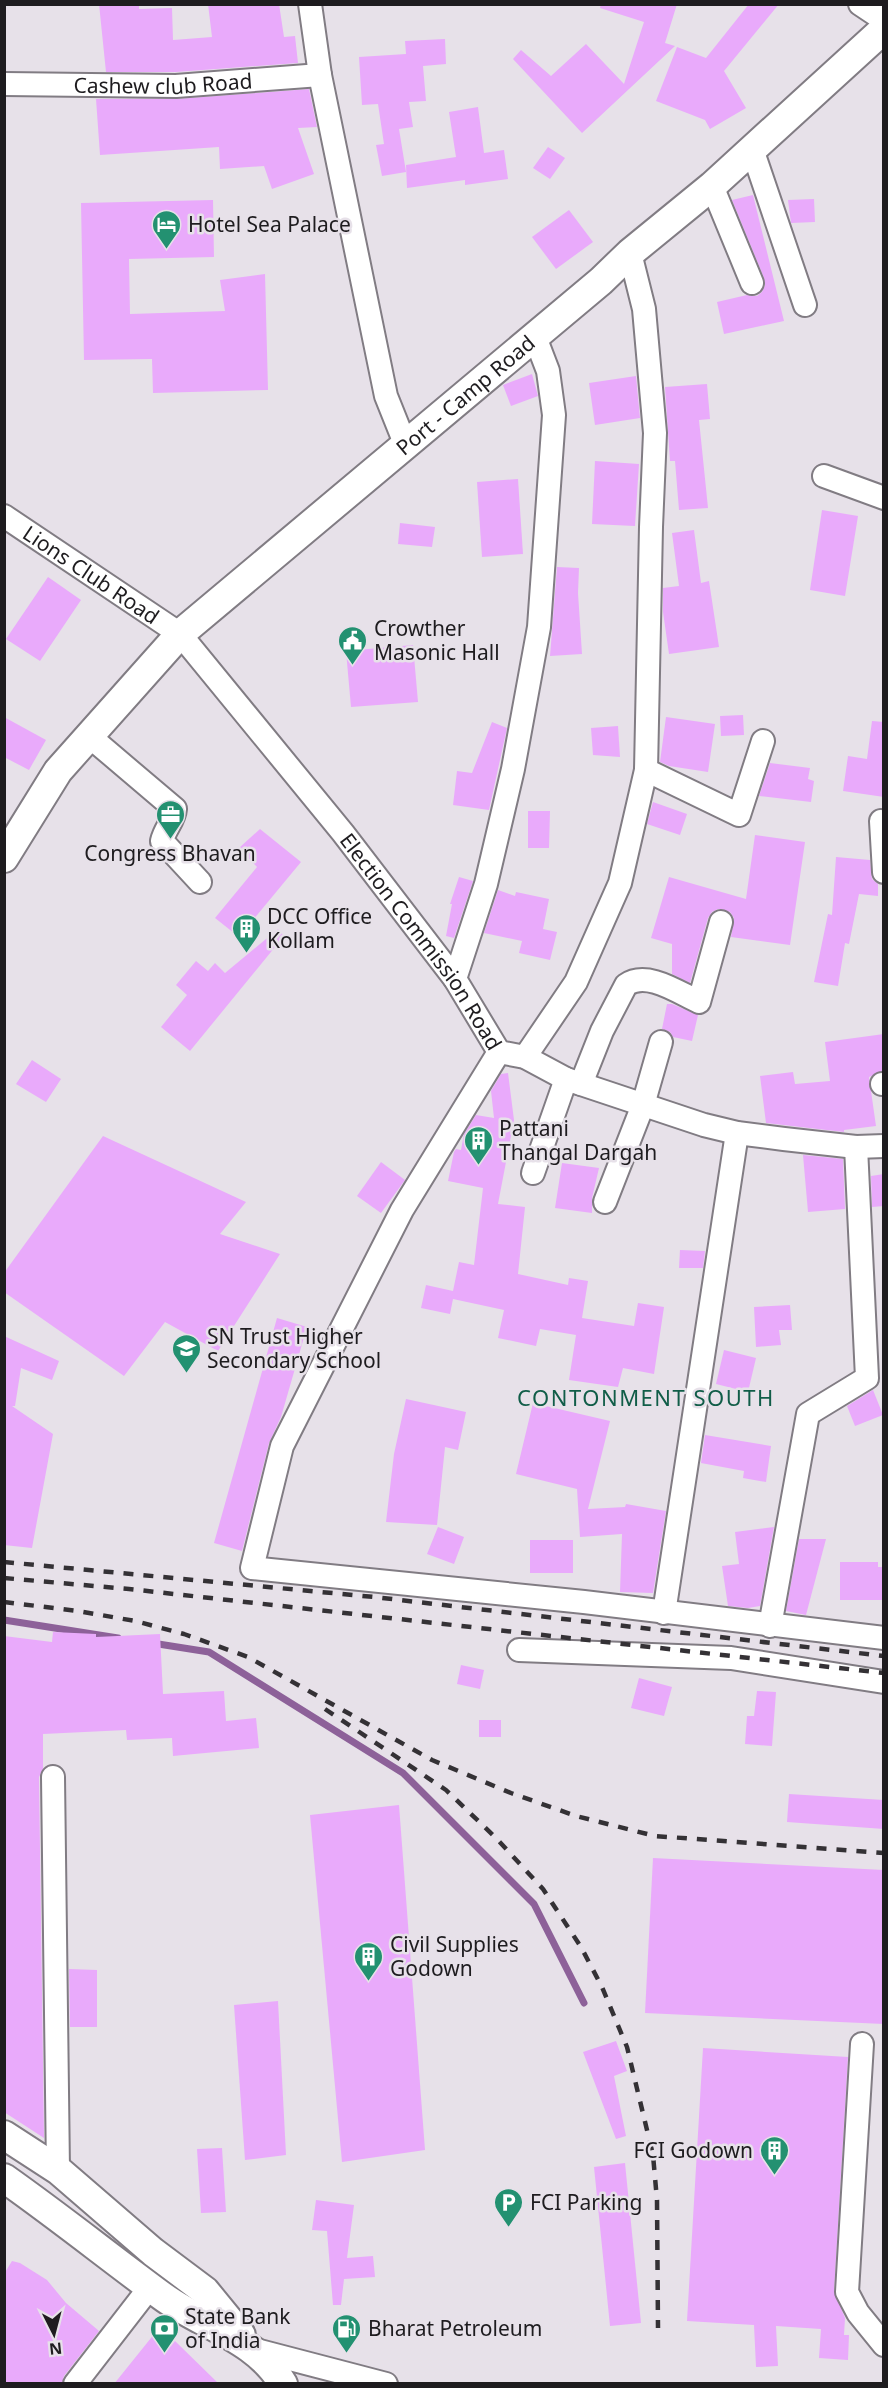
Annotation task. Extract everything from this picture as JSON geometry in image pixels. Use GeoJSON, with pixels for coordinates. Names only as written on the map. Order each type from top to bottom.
{"type":"FeatureCollection","features":[{"type":"Feature","properties":{"kind":"main road","name":"Port - Camp Road"},"geometry":{"type":"LineString","coordinates":[[4,858],[58,771],[180,634],[712,186],[884,29]]}},
{"type":"Feature","properties":{"kind":"main road"},"geometry":{"type":"LineString","coordinates":[[4,2135],[58,2170],[153,2252],[205,2291],[284,2384]]}},
{"type":"Feature","properties":{"kind":"main road"},"geometry":{"type":"LineString","coordinates":[[4,2178],[70,2225],[164,2298],[252,2349]]}},
{"type":"Feature","properties":{"kind":"street"},"geometry":{"type":"LineString","coordinates":[[310,4],[320,75],[386,396],[406,446]]}},
{"type":"Feature","properties":{"kind":"street"},"geometry":{"type":"LineString","coordinates":[[860,4],[884,20]]}},
{"type":"Feature","properties":{"kind":"street","name":"Cashew club Road"},"geometry":{"type":"LineString","coordinates":[[4,84],[176,86],[320,75]]}},
{"type":"Feature","properties":{"kind":"street"},"geometry":{"type":"LineString","coordinates":[[752,150],[805,305]]}},
{"type":"Feature","properties":{"kind":"street"},"geometry":{"type":"LineString","coordinates":[[712,186],[752,283]]}},
{"type":"Feature","properties":{"kind":"street"},"geometry":{"type":"LineString","coordinates":[[525,1057],[576,982],[620,884],[646,770],[651,526],[656,433],[644,309],[630,253]]}},
{"type":"Feature","properties":{"kind":"street"},"geometry":{"type":"LineString","coordinates":[[455,979],[486,884],[513,769],[539,627],[554,415],[548,371],[535,337]]}},
{"type":"Feature","properties":{"kind":"street"},"geometry":{"type":"LineString","coordinates":[[824,476],[884,498]]}},
{"type":"Feature","properties":{"kind":"street","name":"Lions Club Road"},"geometry":{"type":"LineString","coordinates":[[4,516],[180,634]]}},
{"type":"Feature","properties":{"kind":"street","name":"Election Commission Road"},"geometry":{"type":"LineString","coordinates":[[180,634],[343,833],[455,979],[499,1052],[525,1057],[574,1082],[704,1125],[737,1133],[856,1147],[884,1146]]}},
{"type":"Feature","properties":{"kind":"street"},"geometry":{"type":"LineString","coordinates":[[89,736],[175,809],[174,818],[165,828],[162,840],[200,882]]}},
{"type":"Feature","properties":{"kind":"street"},"geometry":{"type":"LineString","coordinates":[[646,770],[739,815],[763,741]]}},
{"type":"Feature","properties":{"kind":"street"},"geometry":{"type":"LineString","coordinates":[[881,821],[884,872]]}},
{"type":"Feature","properties":{"kind":"street"},"geometry":{"type":"LineString","coordinates":[[533,1173],[574,1082],[626,985],[643,978],[699,1002],[721,922]]}},
{"type":"Feature","properties":{"kind":"street"},"geometry":{"type":"LineString","coordinates":[[605,1202],[643,1105],[661,1042]]}},
{"type":"Feature","properties":{"kind":"street"},"geometry":{"type":"LineString","coordinates":[[499,1052],[402,1210],[282,1446],[252,1568],[584,1602],[884,1638]]}},
{"type":"Feature","properties":{"kind":"street"},"geometry":{"type":"LineString","coordinates":[[664,1613],[737,1133]]}},
{"type":"Feature","properties":{"kind":"street"},"geometry":{"type":"LineString","coordinates":[[770,1626],[808,1414],[867,1378],[856,1147]]}},
{"type":"Feature","properties":{"kind":"street"},"geometry":{"type":"LineString","coordinates":[[519,1650],[732,1658],[884,1682]]}},
{"type":"Feature","properties":{"kind":"street"},"geometry":{"type":"LineString","coordinates":[[53,1777],[58,2170]]}},
{"type":"Feature","properties":{"kind":"street"},"geometry":{"type":"LineString","coordinates":[[862,2044],[847,2292],[858,2313],[884,2345]]}},
{"type":"Feature","properties":{"kind":"street"},"geometry":{"type":"LineString","coordinates":[[75,2384],[150,2287]]}},
{"type":"Feature","properties":{"kind":"street"},"geometry":{"type":"LineString","coordinates":[[252,2349],[386,2384]]}},
{"type":"Feature","properties":{"kind":"building"},"geometry":{"type":"Polygon","coordinates":[[[99,4],[139,4],[139,9],[172,8],[173,40],[212,37],[208,4],[279,4],[284,37],[295,36],[298,63],[176,72],[106,72],[99,4]]]}},
{"type":"Feature","properties":{"kind":"building"},"geometry":{"type":"Polygon","coordinates":[[[601,4],[677,4],[665,43],[675,46],[582,133],[513,59],[521,50],[551,76],[586,44],[624,84],[644,22],[600,8],[601,4]]]}},
{"type":"Feature","properties":{"kind":"building"},"geometry":{"type":"Polygon","coordinates":[[[749,4],[779,4],[724,71],[746,108],[710,129],[705,120],[656,101],[677,47],[706,58],[749,4]]]}},
{"type":"Feature","properties":{"kind":"building"},"geometry":{"type":"Polygon","coordinates":[[[445,39],[446,64],[423,66],[426,101],[409,102],[413,127],[399,129],[406,172],[382,176],[376,145],[384,144],[378,104],[362,105],[359,57],[406,54],[405,41],[445,39]]]}},
{"type":"Feature","properties":{"kind":"building"},"geometry":{"type":"Polygon","coordinates":[[[309,89],[317,127],[298,128],[314,174],[272,189],[264,166],[220,169],[219,147],[100,155],[96,99],[177,99],[309,89]]]}},
{"type":"Feature","properties":{"kind":"building"},"geometry":{"type":"Polygon","coordinates":[[[478,107],[484,153],[504,150],[508,179],[465,185],[465,180],[407,188],[406,165],[456,157],[449,112],[478,107]]]}},
{"type":"Feature","properties":{"kind":"building"},"geometry":{"type":"Polygon","coordinates":[[[548,147],[565,158],[550,179],[533,168],[548,147]]]}},
{"type":"Feature","properties":{"kind":"building"},"geometry":{"type":"Polygon","coordinates":[[[753,195],[784,321],[724,334],[717,302],[747,295],[757,296],[765,285],[732,200],[753,195]]]}},
{"type":"Feature","properties":{"kind":"building"},"geometry":{"type":"Polygon","coordinates":[[[814,199],[815,222],[791,223],[788,200],[814,199]]]}},
{"type":"Feature","properties":{"kind":"building"},"geometry":{"type":"Polygon","coordinates":[[[213,200],[214,257],[129,259],[130,314],[225,311],[220,280],[265,274],[268,390],[153,393],[152,359],[84,360],[81,203],[213,200]]]}},
{"type":"Feature","properties":{"kind":"building"},"geometry":{"type":"Polygon","coordinates":[[[569,210],[593,242],[556,269],[532,237],[569,210]]]}},
{"type":"Feature","properties":{"kind":"building"},"geometry":{"type":"Polygon","coordinates":[[[532,374],[538,396],[511,406],[503,385],[532,374]]]}},
{"type":"Feature","properties":{"kind":"building"},"geometry":{"type":"Polygon","coordinates":[[[636,376],[640,418],[595,425],[589,383],[636,376]]]}},
{"type":"Feature","properties":{"kind":"building"},"geometry":{"type":"Polygon","coordinates":[[[707,384],[710,419],[699,420],[708,508],[679,510],[675,461],[670,461],[665,387],[707,384]]]}},
{"type":"Feature","properties":{"kind":"building"},"geometry":{"type":"Polygon","coordinates":[[[595,461],[639,464],[635,526],[592,524],[595,461]]]}},
{"type":"Feature","properties":{"kind":"building"},"geometry":{"type":"Polygon","coordinates":[[[518,479],[523,554],[482,557],[477,482],[518,479]]]}},
{"type":"Feature","properties":{"kind":"building"},"geometry":{"type":"Polygon","coordinates":[[[822,510],[858,516],[845,596],[810,590],[822,510]]]}},
{"type":"Feature","properties":{"kind":"building"},"geometry":{"type":"Polygon","coordinates":[[[400,523],[435,527],[432,547],[398,544],[400,523]]]}},
{"type":"Feature","properties":{"kind":"building"},"geometry":{"type":"Polygon","coordinates":[[[694,530],[701,583],[709,581],[719,647],[669,654],[663,612],[663,588],[679,586],[672,533],[694,530]]]}},
{"type":"Feature","properties":{"kind":"building"},"geometry":{"type":"Polygon","coordinates":[[[557,567],[579,568],[578,593],[582,654],[550,656],[557,567]]]}},
{"type":"Feature","properties":{"kind":"building"},"geometry":{"type":"Polygon","coordinates":[[[48,577],[81,600],[40,661],[6,639],[48,577]]]}},
{"type":"Feature","properties":{"kind":"building"},"geometry":{"type":"Polygon","coordinates":[[[413,645],[418,702],[351,707],[346,651],[413,645]]]}},
{"type":"Feature","properties":{"kind":"building"},"geometry":{"type":"Polygon","coordinates":[[[743,715],[744,735],[721,736],[720,716],[743,715]]]}},
{"type":"Feature","properties":{"kind":"building"},"geometry":{"type":"Polygon","coordinates":[[[4,717],[46,740],[29,770],[4,757],[4,717]]]}},
{"type":"Feature","properties":{"kind":"building"},"geometry":{"type":"Polygon","coordinates":[[[666,717],[715,724],[708,772],[669,766],[660,762],[666,717]]]}},
{"type":"Feature","properties":{"kind":"building"},"geometry":{"type":"Polygon","coordinates":[[[872,721],[884,722],[884,797],[843,791],[848,756],[867,759],[872,721]]]}},
{"type":"Feature","properties":{"kind":"building"},"geometry":{"type":"Polygon","coordinates":[[[492,722],[507,728],[489,810],[453,805],[457,771],[472,773],[492,722]]]}},
{"type":"Feature","properties":{"kind":"building"},"geometry":{"type":"Polygon","coordinates":[[[618,726],[620,757],[593,755],[591,728],[618,726]]]}},
{"type":"Feature","properties":{"kind":"building"},"geometry":{"type":"Polygon","coordinates":[[[770,763],[810,768],[808,779],[814,781],[811,802],[759,796],[770,763]]]}},
{"type":"Feature","properties":{"kind":"building"},"geometry":{"type":"Polygon","coordinates":[[[653,802],[687,814],[680,835],[647,824],[653,802]]]}},
{"type":"Feature","properties":{"kind":"building"},"geometry":{"type":"Polygon","coordinates":[[[528,811],[550,811],[549,848],[528,848],[528,811]]]}},
{"type":"Feature","properties":{"kind":"building"},"geometry":{"type":"Polygon","coordinates":[[[260,829],[301,862],[239,937],[215,918],[257,867],[239,848],[260,829]]]}},
{"type":"Feature","properties":{"kind":"building"},"geometry":{"type":"Polygon","coordinates":[[[755,835],[805,842],[790,945],[731,937],[734,918],[730,912],[718,909],[708,918],[690,983],[672,974],[672,944],[651,938],[669,877],[746,899],[755,835]]]}},
{"type":"Feature","properties":{"kind":"building"},"geometry":{"type":"Polygon","coordinates":[[[836,857],[870,860],[872,879],[878,884],[878,896],[859,894],[849,944],[845,943],[838,986],[814,982],[828,914],[832,915],[836,857]]]}},
{"type":"Feature","properties":{"kind":"building"},"geometry":{"type":"Polygon","coordinates":[[[459,877],[473,881],[454,938],[446,936],[452,904],[450,904],[459,877]]]}},
{"type":"Feature","properties":{"kind":"building"},"geometry":{"type":"Polygon","coordinates":[[[498,890],[515,896],[516,892],[549,899],[543,929],[557,932],[550,960],[519,953],[522,941],[484,933],[498,890]]]}},
{"type":"Feature","properties":{"kind":"building"},"geometry":{"type":"Polygon","coordinates":[[[278,929],[284,936],[190,1051],[161,1027],[187,995],[176,985],[196,961],[208,971],[215,963],[225,973],[278,929]]]}},
{"type":"Feature","properties":{"kind":"building"},"geometry":{"type":"Polygon","coordinates":[[[667,1004],[698,1015],[692,1041],[673,1037],[670,1032],[662,1029],[667,1004]]]}},
{"type":"Feature","properties":{"kind":"building"},"geometry":{"type":"Polygon","coordinates":[[[884,1034],[884,1071],[869,1077],[876,1126],[844,1130],[844,1132],[766,1123],[760,1076],[793,1072],[795,1084],[830,1081],[825,1042],[884,1034]]]}},
{"type":"Feature","properties":{"kind":"building"},"geometry":{"type":"Polygon","coordinates":[[[32,1060],[61,1079],[46,1102],[16,1084],[32,1060]]]}},
{"type":"Feature","properties":{"kind":"building"},"geometry":{"type":"Polygon","coordinates":[[[508,1073],[514,1120],[498,1204],[525,1207],[518,1274],[568,1285],[569,1278],[588,1281],[582,1318],[634,1326],[638,1303],[664,1307],[654,1374],[623,1368],[618,1387],[569,1380],[576,1335],[540,1329],[536,1346],[498,1338],[504,1310],[453,1299],[450,1314],[421,1308],[426,1285],[453,1291],[459,1262],[474,1265],[483,1188],[448,1181],[454,1152],[456,1149],[461,1150],[464,1134],[476,1115],[494,1118],[491,1091],[501,1074],[508,1073]]]}},
{"type":"Feature","properties":{"kind":"building"},"geometry":{"type":"Polygon","coordinates":[[[103,1136],[246,1202],[220,1234],[280,1254],[218,1351],[165,1322],[124,1376],[4,1292],[4,1273],[103,1136]]]}},
{"type":"Feature","properties":{"kind":"building"},"geometry":{"type":"Polygon","coordinates":[[[803,1155],[843,1159],[845,1209],[808,1212],[803,1155]]]}},
{"type":"Feature","properties":{"kind":"building"},"geometry":{"type":"Polygon","coordinates":[[[381,1162],[405,1180],[381,1213],[357,1196],[381,1162]]]}},
{"type":"Feature","properties":{"kind":"building"},"geometry":{"type":"Polygon","coordinates":[[[562,1163],[599,1168],[592,1198],[592,1213],[555,1208],[562,1163]]]}},
{"type":"Feature","properties":{"kind":"building"},"geometry":{"type":"Polygon","coordinates":[[[884,1174],[884,1206],[872,1207],[871,1176],[884,1174]]]}},
{"type":"Feature","properties":{"kind":"building"},"geometry":{"type":"Polygon","coordinates":[[[680,1250],[705,1251],[703,1268],[679,1268],[680,1250]]]}},
{"type":"Feature","properties":{"kind":"building"},"geometry":{"type":"Polygon","coordinates":[[[790,1305],[792,1330],[779,1330],[781,1345],[756,1347],[754,1307],[790,1305]]]}},
{"type":"Feature","properties":{"kind":"building"},"geometry":{"type":"Polygon","coordinates":[[[277,1318],[307,1327],[281,1417],[269,1443],[242,1551],[214,1543],[277,1318]]]}},
{"type":"Feature","properties":{"kind":"building"},"geometry":{"type":"Polygon","coordinates":[[[4,1336],[59,1361],[52,1380],[21,1368],[15,1406],[12,1406],[53,1434],[32,1548],[4,1545],[4,1336]]]}},
{"type":"Feature","properties":{"kind":"building"},"geometry":{"type":"Polygon","coordinates":[[[724,1350],[756,1358],[748,1392],[716,1384],[724,1350]]]}},
{"type":"Feature","properties":{"kind":"building"},"geometry":{"type":"Polygon","coordinates":[[[873,1390],[883,1415],[855,1426],[847,1406],[873,1390]]]}},
{"type":"Feature","properties":{"kind":"building"},"geometry":{"type":"Polygon","coordinates":[[[406,1399],[466,1412],[458,1450],[445,1447],[437,1525],[386,1522],[394,1454],[406,1399]]]}},
{"type":"Feature","properties":{"kind":"building"},"geometry":{"type":"Polygon","coordinates":[[[533,1403],[610,1421],[588,1509],[625,1507],[626,1504],[666,1511],[653,1593],[620,1592],[622,1534],[580,1537],[577,1489],[516,1474],[533,1403]]]}},
{"type":"Feature","properties":{"kind":"building"},"geometry":{"type":"Polygon","coordinates":[[[705,1435],[771,1446],[766,1482],[743,1478],[744,1471],[701,1463],[705,1435]]]}},
{"type":"Feature","properties":{"kind":"building"},"geometry":{"type":"Polygon","coordinates":[[[438,1527],[464,1537],[454,1564],[427,1554],[438,1527]]]}},
{"type":"Feature","properties":{"kind":"building"},"geometry":{"type":"Polygon","coordinates":[[[774,1527],[760,1606],[748,1608],[728,1606],[722,1566],[739,1564],[735,1532],[774,1527]]]}},
{"type":"Feature","properties":{"kind":"building"},"geometry":{"type":"Polygon","coordinates":[[[799,1539],[826,1539],[806,1615],[786,1611],[799,1539]]]}},
{"type":"Feature","properties":{"kind":"building"},"geometry":{"type":"Polygon","coordinates":[[[530,1540],[573,1540],[573,1573],[530,1573],[530,1540]]]}},
{"type":"Feature","properties":{"kind":"building"},"geometry":{"type":"Polygon","coordinates":[[[840,1562],[878,1562],[878,1567],[884,1567],[884,1600],[840,1600],[840,1562]]]}},
{"type":"Feature","properties":{"kind":"building"},"geometry":{"type":"Polygon","coordinates":[[[53,1632],[96,1634],[96,1637],[160,1634],[163,1694],[224,1691],[226,1721],[256,1718],[259,1748],[173,1756],[172,1738],[127,1740],[126,1730],[43,1734],[43,1769],[39,1777],[44,2138],[4,2112],[4,1636],[52,1642],[53,1632]]]}},
{"type":"Feature","properties":{"kind":"building"},"geometry":{"type":"Polygon","coordinates":[[[461,1665],[484,1670],[480,1689],[457,1684],[461,1665]]]}},
{"type":"Feature","properties":{"kind":"building"},"geometry":{"type":"Polygon","coordinates":[[[639,1678],[672,1687],[664,1716],[631,1708],[639,1678]]]}},
{"type":"Feature","properties":{"kind":"building"},"geometry":{"type":"Polygon","coordinates":[[[757,1691],[776,1692],[772,1746],[745,1744],[747,1716],[754,1716],[757,1691]]]}},
{"type":"Feature","properties":{"kind":"building"},"geometry":{"type":"Polygon","coordinates":[[[479,1720],[501,1720],[501,1737],[479,1737],[479,1720]]]}},
{"type":"Feature","properties":{"kind":"building"},"geometry":{"type":"Polygon","coordinates":[[[789,1794],[884,1800],[884,1829],[787,1822],[789,1794]]]}},
{"type":"Feature","properties":{"kind":"building","name":"Civil Supplies Godown"},"geometry":{"type":"Polygon","coordinates":[[[399,1805],[425,2150],[342,2162],[310,1815],[399,1805]]]}},
{"type":"Feature","properties":{"kind":"building"},"geometry":{"type":"Polygon","coordinates":[[[653,1858],[884,1870],[884,2024],[645,2013],[653,1858]]]}},
{"type":"Feature","properties":{"kind":"building"},"geometry":{"type":"Polygon","coordinates":[[[69,1969],[97,1970],[97,2027],[70,2027],[69,1969]]]}},
{"type":"Feature","properties":{"kind":"building"},"geometry":{"type":"Polygon","coordinates":[[[278,2001],[286,2155],[245,2160],[234,2005],[278,2001]]]}},
{"type":"Feature","properties":{"kind":"building"},"geometry":{"type":"Polygon","coordinates":[[[616,2041],[627,2071],[614,2076],[626,2136],[616,2139],[583,2052],[616,2041]]]}},
{"type":"Feature","properties":{"kind":"building","name":"FCI Godown"},"geometry":{"type":"Polygon","coordinates":[[[703,2048],[848,2057],[834,2291],[845,2318],[844,2335],[849,2335],[848,2360],[819,2358],[821,2329],[776,2326],[778,2366],[756,2367],[754,2325],[687,2321],[703,2048]]]}},
{"type":"Feature","properties":{"kind":"building"},"geometry":{"type":"Polygon","coordinates":[[[222,2148],[226,2212],[201,2213],[197,2149],[222,2148]]]}},
{"type":"Feature","properties":{"kind":"building"},"geometry":{"type":"Polygon","coordinates":[[[625,2163],[641,2323],[610,2326],[594,2167],[625,2163]]]}},
{"type":"Feature","properties":{"kind":"building"},"geometry":{"type":"Polygon","coordinates":[[[316,2200],[354,2205],[347,2258],[373,2256],[375,2277],[344,2279],[341,2305],[333,2305],[327,2231],[312,2230],[316,2200]]]}},
{"type":"Feature","properties":{"kind":"building"},"geometry":{"type":"Polygon","coordinates":[[[12,2261],[20,2263],[47,2280],[66,2303],[99,2331],[64,2376],[62,2384],[4,2384],[4,2274],[12,2261]]]}},
{"type":"Feature","properties":{"kind":"building","name":"State Bank of India"},"geometry":{"type":"Polygon","coordinates":[[[155,2333],[171,2346],[175,2341],[219,2384],[114,2384],[155,2333]]]}},
{"type":"Feature","properties":{"kind":"waterway"},"geometry":{"type":"LineString","coordinates":[[4,1620],[118,1638]]}},
{"type":"Feature","properties":{"kind":"waterway"},"geometry":{"type":"LineString","coordinates":[[152,1643],[209,1652],[403,1773],[534,1904],[584,2003]]}},
{"type":"Feature","properties":{"kind":"railway"},"geometry":{"type":"LineString","coordinates":[[4,1562],[374,1597],[884,1656]]}},
{"type":"Feature","properties":{"kind":"railway"},"geometry":{"type":"LineString","coordinates":[[4,1578],[129,1589],[884,1673]]}},
{"type":"Feature","properties":{"kind":"railway"},"geometry":{"type":"LineString","coordinates":[[4,1602],[135,1621],[184,1634],[248,1657],[432,1760],[511,1793],[576,1816],[655,1836],[884,1853]]}},
{"type":"Feature","properties":{"kind":"railway"},"geometry":{"type":"LineString","coordinates":[[325,1709],[446,1790],[496,1838],[543,1889],[581,1947],[602,1987],[627,2047],[653,2155],[657,2200],[658,2328]]}},
{"type":"Feature","properties":{"kind":"place","name":"Hotel Sea Palace"},"geometry":{"type":"Point","coordinates":[167,250]}},
{"type":"Feature","properties":{"kind":"place","name":"Crowther Masonic Hall"},"geometry":{"type":"Point","coordinates":[353,666]}},
{"type":"Feature","properties":{"kind":"place","name":"Congress Bhavan"},"geometry":{"type":"Point","coordinates":[170,840]}},
{"type":"Feature","properties":{"kind":"place","name":"DCC Office Kollam"},"geometry":{"type":"Point","coordinates":[246,954]}},
{"type":"Feature","properties":{"kind":"place","name":"Pattani Thangal Dargah"},"geometry":{"type":"Point","coordinates":[478,1166]}},
{"type":"Feature","properties":{"kind":"place","name":"SN Trust Higher Secondary School"},"geometry":{"type":"Point","coordinates":[186,1374]}},
{"type":"Feature","properties":{"kind":"place","name":"Civil Supplies Godown"},"geometry":{"type":"Point","coordinates":[369,1982]}},
{"type":"Feature","properties":{"kind":"place","name":"FCI Godown"},"geometry":{"type":"Point","coordinates":[774,2176]}},
{"type":"Feature","properties":{"kind":"place","name":"FCI Parking"},"geometry":{"type":"Point","coordinates":[509,2228]}},
{"type":"Feature","properties":{"kind":"place","name":"State Bank of India"},"geometry":{"type":"Point","coordinates":[164,2354]}},
{"type":"Feature","properties":{"kind":"place","name":"Bharat Petroleum"},"geometry":{"type":"Point","coordinates":[347,2354]}},
{"type":"Feature","properties":{"kind":"district","name":"CONTONMENT SOUTH"},"geometry":{"type":"Point","coordinates":[646,1397]}}]}
